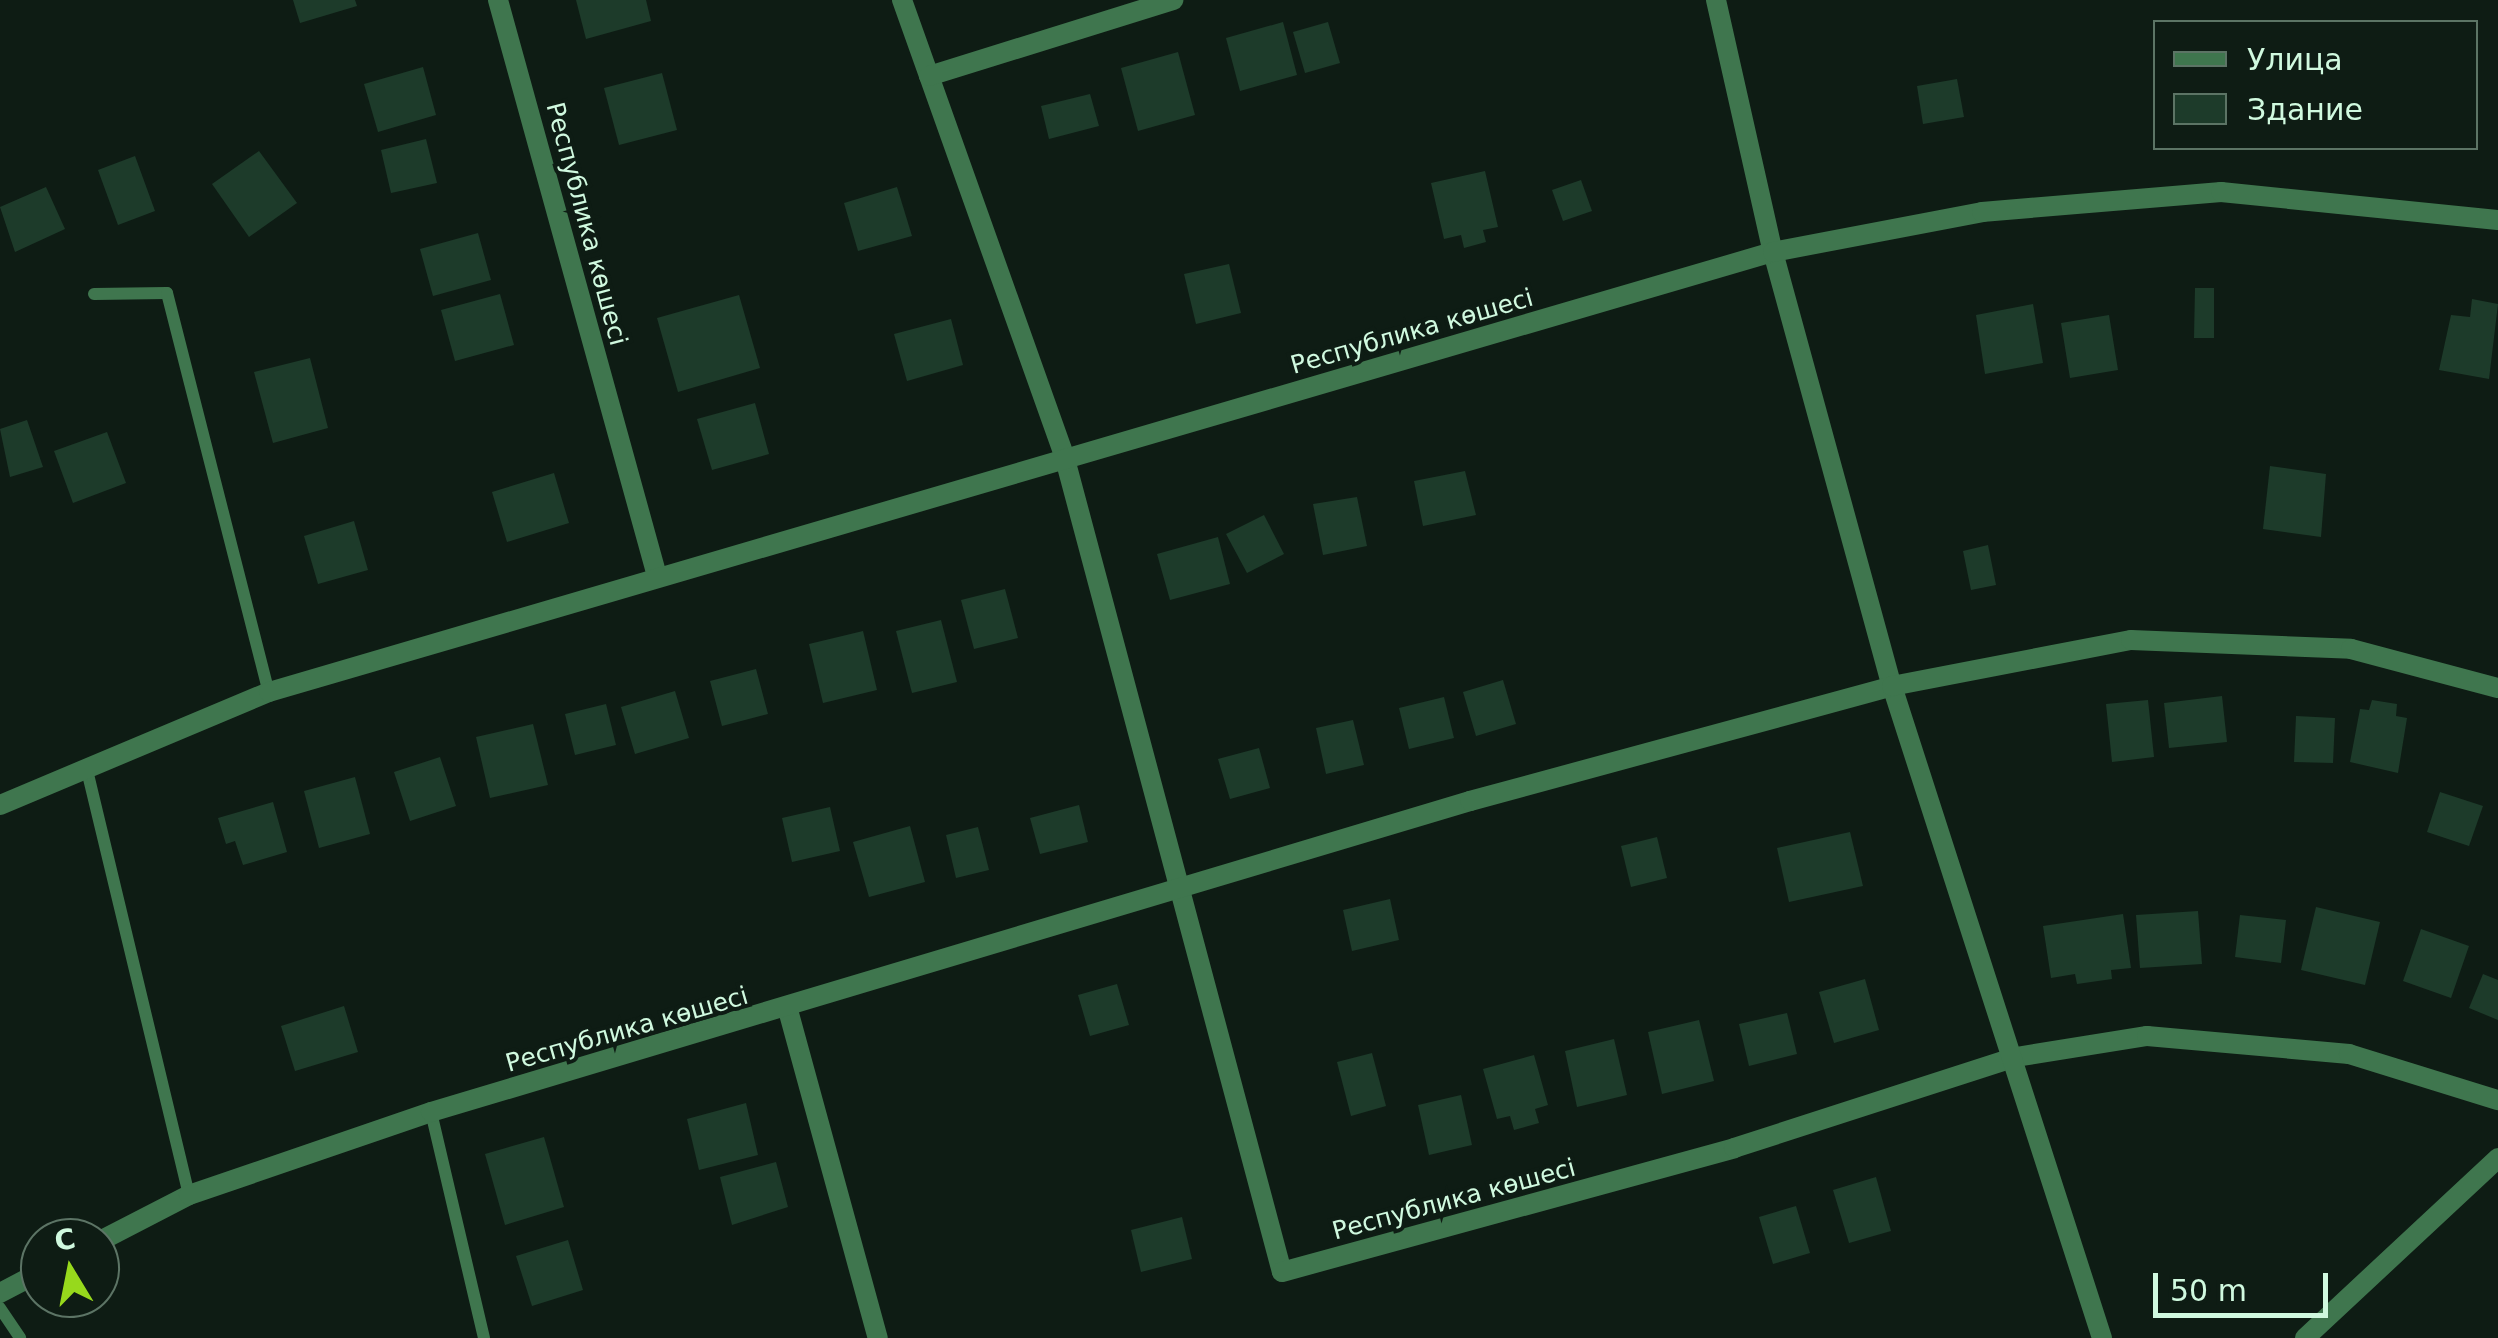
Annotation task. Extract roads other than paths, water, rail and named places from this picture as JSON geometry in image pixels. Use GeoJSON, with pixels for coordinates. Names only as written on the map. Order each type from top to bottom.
{"type":"FeatureCollection","features":[{"type":"Feature","properties":{"kind":"street","name":"Республика көшесі"},"geometry":{"type":"LineString","coordinates":[[498,0],[657,576]]}},
{"type":"Feature","properties":{"kind":"street","name":"Республика көшесі"},"geometry":{"type":"LineString","coordinates":[[902,0],[1064,459],[1282,1272],[1734,1148],[2016,1057],[2146,1036],[2348,1054],[2498,1100]]}},
{"type":"Feature","properties":{"kind":"street"},"geometry":{"type":"LineString","coordinates":[[929,76],[1173,0]]}},
{"type":"Feature","properties":{"kind":"street"},"geometry":{"type":"LineString","coordinates":[[1716,0],[1773,252],[1892,686],[2016,1057],[2102,1338]]}},
{"type":"Feature","properties":{"kind":"street","name":"Республика көшесі"},"geometry":{"type":"LineString","coordinates":[[0,804],[269,692],[1773,252],[1982,212],[2220,192],[2498,219]]}},
{"type":"Feature","properties":{"kind":"street","name":"Республика көшесі"},"geometry":{"type":"LineString","coordinates":[[120,1230],[189,1194],[432,1112],[788,1010],[1470,801],[1892,686],[2131,640],[2351,649],[2498,688]]}},
{"type":"Feature","properties":{"kind":"street"},"geometry":{"type":"LineString","coordinates":[[788,1010],[878,1338]]}},
{"type":"Feature","properties":{"kind":"street"},"geometry":{"type":"LineString","coordinates":[[2305,1338],[2498,1158]]}},
{"type":"Feature","properties":{"kind":"lane"},"geometry":{"type":"LineString","coordinates":[[94,294],[167,293],[269,692]]}},
{"type":"Feature","properties":{"kind":"lane"},"geometry":{"type":"LineString","coordinates":[[86,766],[189,1194]]}},
{"type":"Feature","properties":{"kind":"lane"},"geometry":{"type":"LineString","coordinates":[[432,1112],[484,1338]]}},
{"type":"Feature","properties":{"kind":"lane"},"geometry":{"type":"LineString","coordinates":[[0,1308],[20,1338]]}}]}
